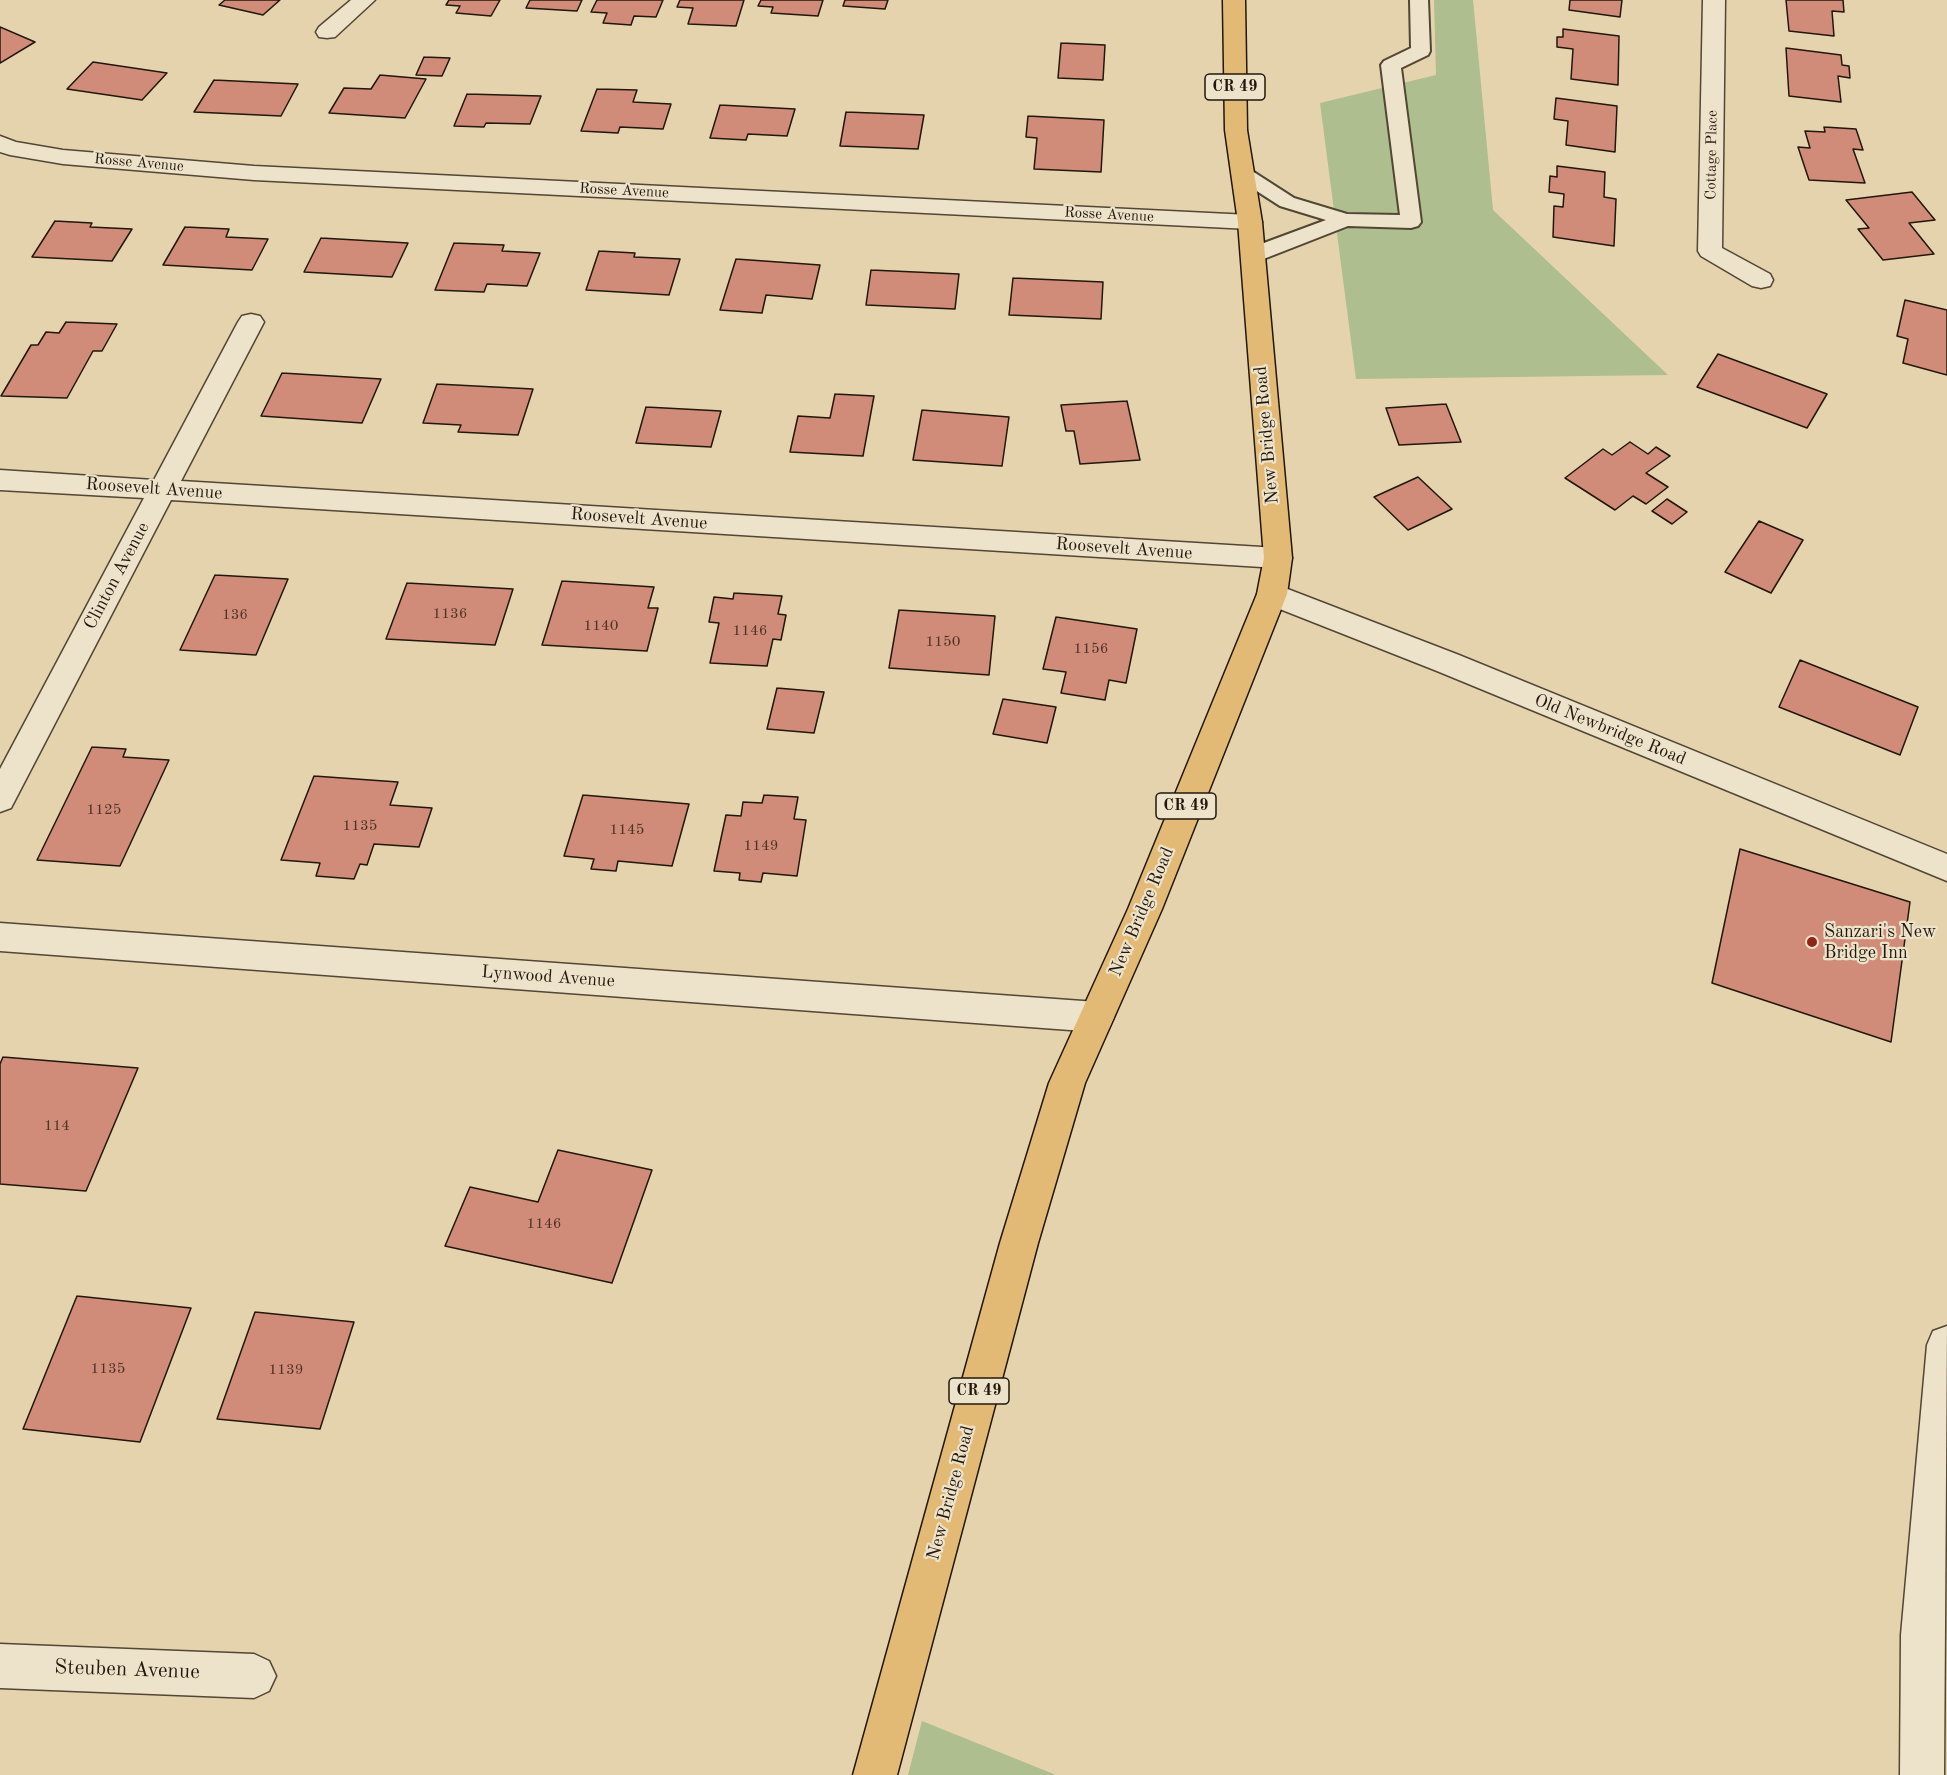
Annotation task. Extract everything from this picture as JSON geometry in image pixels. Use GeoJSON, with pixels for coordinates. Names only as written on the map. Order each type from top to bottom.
{"type":"FeatureCollection","features":[{"type":"Feature","properties":{"kind":"main road","name":"New Bridge Road"},"geometry":{"type":"LineString","coordinates":[[876,1772],[1019,1243],[1067,1083],[1145,909],[1272,594],[1278,558],[1250,222],[1236,130],[1234,0]]}},
{"type":"Feature","properties":{"kind":"street"},"geometry":{"type":"LineString","coordinates":[[327,32],[364,0]]}},
{"type":"Feature","properties":{"kind":"street","name":"Cottage Place"},"geometry":{"type":"LineString","coordinates":[[1714,0],[1710,251],[1761,279]]}},
{"type":"Feature","properties":{"kind":"street","name":"Rosse Avenue"},"geometry":{"type":"LineString","coordinates":[[0,143],[63,157],[254,173],[1250,222]]}},
{"type":"Feature","properties":{"kind":"street","name":"Clinton Avenue"},"geometry":{"type":"LineString","coordinates":[[0,799],[251,322]]}},
{"type":"Feature","properties":{"kind":"street","name":"Roosevelt Avenue"},"geometry":{"type":"LineString","coordinates":[[0,480],[1278,558]]}},
{"type":"Feature","properties":{"kind":"street","name":"Old Newbridge Road"},"geometry":{"type":"LineString","coordinates":[[1272,594],[1448,663],[1947,868]]}},
{"type":"Feature","properties":{"kind":"street","name":"Lynwood Avenue"},"geometry":{"type":"LineString","coordinates":[[0,937],[1097,1017]]}},
{"type":"Feature","properties":{"kind":"street"},"geometry":{"type":"LineString","coordinates":[[1922,1775],[1922,1635],[1947,1345]]}},
{"type":"Feature","properties":{"kind":"street","name":"Steuben Avenue"},"geometry":{"type":"LineString","coordinates":[[0,1666],[254,1676]]}},
{"type":"Feature","properties":{"kind":"lane"},"geometry":{"type":"LineString","coordinates":[[1242,173],[1287,202],[1346,220],[1411,222],[1391,65],[1421,51],[1419,0]]}},
{"type":"Feature","properties":{"kind":"lane"},"geometry":{"type":"LineString","coordinates":[[1253,255],[1346,220]]}},
{"type":"Feature","properties":{"kind":"green space"},"geometry":{"type":"Polygon","coordinates":[[[1434,0],[1473,0],[1493,210],[1668,375],[1356,379],[1320,103],[1436,75],[1434,0]]]}},
{"type":"Feature","properties":{"kind":"green space"},"geometry":{"type":"Polygon","coordinates":[[[922,1721],[1056,1775],[908,1775],[922,1721]]]}},
{"type":"Feature","properties":{"kind":"building"},"geometry":{"type":"Polygon","coordinates":[[[225,0],[280,0],[263,15],[219,5],[225,0]]]}},
{"type":"Feature","properties":{"kind":"building"},"geometry":{"type":"Polygon","coordinates":[[[449,0],[500,0],[491,16],[456,13],[460,6],[446,5],[449,0]]]}},
{"type":"Feature","properties":{"kind":"building"},"geometry":{"type":"Polygon","coordinates":[[[530,0],[582,0],[577,11],[526,8],[530,0]]]}},
{"type":"Feature","properties":{"kind":"building"},"geometry":{"type":"Polygon","coordinates":[[[597,0],[663,0],[656,17],[634,16],[631,25],[603,23],[607,13],[591,12],[597,0]]]}},
{"type":"Feature","properties":{"kind":"building"},"geometry":{"type":"Polygon","coordinates":[[[680,0],[744,0],[736,26],[688,24],[693,8],[677,7],[680,0]]]}},
{"type":"Feature","properties":{"kind":"building"},"geometry":{"type":"Polygon","coordinates":[[[761,0],[823,0],[818,16],[771,13],[773,7],[758,6],[761,0]]]}},
{"type":"Feature","properties":{"kind":"building"},"geometry":{"type":"Polygon","coordinates":[[[845,0],[888,0],[885,9],[843,6],[845,0]]]}},
{"type":"Feature","properties":{"kind":"building"},"geometry":{"type":"Polygon","coordinates":[[[1570,0],[1622,0],[1620,17],[1569,10],[1570,0]]]}},
{"type":"Feature","properties":{"kind":"building"},"geometry":{"type":"Polygon","coordinates":[[[1786,0],[1843,0],[1844,12],[1832,11],[1834,36],[1789,31],[1786,0]]]}},
{"type":"Feature","properties":{"kind":"building"},"geometry":{"type":"Polygon","coordinates":[[[0,27],[35,42],[0,63],[0,27]]]}},
{"type":"Feature","properties":{"kind":"building"},"geometry":{"type":"Polygon","coordinates":[[[1563,29],[1619,36],[1618,85],[1571,79],[1573,49],[1557,47],[1557,37],[1563,37],[1563,29]]]}},
{"type":"Feature","properties":{"kind":"building"},"geometry":{"type":"Polygon","coordinates":[[[1061,43],[1105,45],[1103,80],[1058,78],[1061,43]]]}},
{"type":"Feature","properties":{"kind":"building"},"geometry":{"type":"Polygon","coordinates":[[[1786,48],[1841,55],[1842,65],[1849,66],[1850,78],[1838,76],[1841,102],[1789,96],[1786,48]]]}},
{"type":"Feature","properties":{"kind":"building"},"geometry":{"type":"Polygon","coordinates":[[[424,57],[450,58],[442,76],[416,75],[424,57]]]}},
{"type":"Feature","properties":{"kind":"building"},"geometry":{"type":"Polygon","coordinates":[[[93,62],[167,73],[142,100],[67,89],[93,62]]]}},
{"type":"Feature","properties":{"kind":"building"},"geometry":{"type":"Polygon","coordinates":[[[380,75],[426,79],[405,118],[329,113],[344,88],[371,89],[380,75]]]}},
{"type":"Feature","properties":{"kind":"building"},"geometry":{"type":"Polygon","coordinates":[[[214,80],[298,84],[281,116],[194,112],[214,80]]]}},
{"type":"Feature","properties":{"kind":"building"},"geometry":{"type":"Polygon","coordinates":[[[597,89],[637,90],[633,102],[671,104],[663,129],[620,127],[618,133],[581,131],[597,89]]]}},
{"type":"Feature","properties":{"kind":"building"},"geometry":{"type":"Polygon","coordinates":[[[467,94],[541,96],[530,124],[486,123],[484,127],[454,126],[467,94]]]}},
{"type":"Feature","properties":{"kind":"building"},"geometry":{"type":"Polygon","coordinates":[[[1556,98],[1617,106],[1615,152],[1566,145],[1568,121],[1554,119],[1556,98]]]}},
{"type":"Feature","properties":{"kind":"building"},"geometry":{"type":"Polygon","coordinates":[[[720,105],[795,109],[787,136],[748,134],[746,140],[710,138],[720,105]]]}},
{"type":"Feature","properties":{"kind":"building"},"geometry":{"type":"Polygon","coordinates":[[[846,112],[924,115],[918,149],[840,146],[846,112]]]}},
{"type":"Feature","properties":{"kind":"building"},"geometry":{"type":"Polygon","coordinates":[[[1028,116],[1104,120],[1101,172],[1034,169],[1037,138],[1026,137],[1028,116]]]}},
{"type":"Feature","properties":{"kind":"building"},"geometry":{"type":"Polygon","coordinates":[[[1824,127],[1856,129],[1863,150],[1853,149],[1865,183],[1809,180],[1798,147],[1810,148],[1805,131],[1825,132],[1824,127]]]}},
{"type":"Feature","properties":{"kind":"building"},"geometry":{"type":"Polygon","coordinates":[[[1557,166],[1605,172],[1604,197],[1616,199],[1614,246],[1553,237],[1554,206],[1563,207],[1564,194],[1549,192],[1550,176],[1557,177],[1557,166]]]}},
{"type":"Feature","properties":{"kind":"building"},"geometry":{"type":"Polygon","coordinates":[[[1912,192],[1935,220],[1909,223],[1934,254],[1883,260],[1858,229],[1869,228],[1846,200],[1912,192]]]}},
{"type":"Feature","properties":{"kind":"building"},"geometry":{"type":"Polygon","coordinates":[[[55,221],[92,223],[90,227],[132,229],[112,261],[32,257],[55,221]]]}},
{"type":"Feature","properties":{"kind":"building"},"geometry":{"type":"Polygon","coordinates":[[[185,227],[229,229],[226,237],[268,239],[252,270],[163,265],[185,227]]]}},
{"type":"Feature","properties":{"kind":"building"},"geometry":{"type":"Polygon","coordinates":[[[321,238],[408,243],[392,277],[304,272],[321,238]]]}},
{"type":"Feature","properties":{"kind":"building"},"geometry":{"type":"Polygon","coordinates":[[[454,243],[504,245],[502,251],[540,253],[527,286],[487,284],[484,292],[435,290],[454,243]]]}},
{"type":"Feature","properties":{"kind":"building"},"geometry":{"type":"Polygon","coordinates":[[[599,251],[635,253],[634,257],[680,259],[669,295],[586,290],[599,251]]]}},
{"type":"Feature","properties":{"kind":"building"},"geometry":{"type":"Polygon","coordinates":[[[736,259],[820,265],[812,299],[766,295],[762,313],[720,310],[736,259]]]}},
{"type":"Feature","properties":{"kind":"building"},"geometry":{"type":"Polygon","coordinates":[[[871,270],[959,274],[955,309],[866,305],[871,270]]]}},
{"type":"Feature","properties":{"kind":"building"},"geometry":{"type":"Polygon","coordinates":[[[1013,278],[1103,282],[1101,319],[1009,315],[1013,278]]]}},
{"type":"Feature","properties":{"kind":"building"},"geometry":{"type":"Polygon","coordinates":[[[1905,300],[1947,310],[1947,375],[1903,363],[1908,339],[1897,336],[1905,300]]]}},
{"type":"Feature","properties":{"kind":"building"},"geometry":{"type":"Polygon","coordinates":[[[66,322],[117,324],[102,351],[93,351],[67,398],[1,396],[31,345],[38,345],[46,332],[59,333],[66,322]]]}},
{"type":"Feature","properties":{"kind":"building"},"geometry":{"type":"Polygon","coordinates":[[[1718,354],[1827,394],[1807,428],[1697,387],[1718,354]]]}},
{"type":"Feature","properties":{"kind":"building"},"geometry":{"type":"Polygon","coordinates":[[[282,373],[381,379],[362,423],[261,416],[282,373]]]}},
{"type":"Feature","properties":{"kind":"building"},"geometry":{"type":"Polygon","coordinates":[[[437,384],[533,389],[518,435],[458,432],[461,425],[423,423],[437,384]]]}},
{"type":"Feature","properties":{"kind":"building"},"geometry":{"type":"Polygon","coordinates":[[[835,394],[874,396],[863,456],[790,452],[798,416],[830,418],[835,394]]]}},
{"type":"Feature","properties":{"kind":"building"},"geometry":{"type":"Polygon","coordinates":[[[1127,401],[1140,460],[1080,464],[1074,431],[1066,431],[1061,405],[1127,401]]]}},
{"type":"Feature","properties":{"kind":"building"},"geometry":{"type":"Polygon","coordinates":[[[1446,404],[1461,442],[1399,445],[1386,408],[1446,404]]]}},
{"type":"Feature","properties":{"kind":"building"},"geometry":{"type":"Polygon","coordinates":[[[646,407],[721,411],[711,447],[636,443],[646,407]]]}},
{"type":"Feature","properties":{"kind":"building"},"geometry":{"type":"Polygon","coordinates":[[[922,410],[1009,417],[1002,466],[913,460],[922,410]]]}},
{"type":"Feature","properties":{"kind":"building"},"geometry":{"type":"Polygon","coordinates":[[[1630,442],[1648,454],[1656,447],[1670,456],[1646,473],[1668,487],[1646,504],[1633,496],[1615,510],[1565,478],[1603,449],[1612,455],[1630,442]]]}},
{"type":"Feature","properties":{"kind":"building"},"geometry":{"type":"Polygon","coordinates":[[[1418,477],[1452,509],[1408,530],[1374,497],[1418,477]]]}},
{"type":"Feature","properties":{"kind":"building"},"geometry":{"type":"Polygon","coordinates":[[[1667,499],[1687,512],[1672,524],[1652,511],[1667,499]]]}},
{"type":"Feature","properties":{"kind":"building"},"geometry":{"type":"Polygon","coordinates":[[[1759,521],[1803,540],[1771,593],[1725,572],[1759,521]]]}},
{"type":"Feature","properties":{"kind":"building"},"geometry":{"type":"Polygon","coordinates":[[[215,575],[288,579],[256,655],[180,650],[215,575]]]}},
{"type":"Feature","properties":{"kind":"building"},"geometry":{"type":"Polygon","coordinates":[[[562,581],[654,587],[648,608],[658,608],[647,651],[542,645],[562,581]]]}},
{"type":"Feature","properties":{"kind":"building"},"geometry":{"type":"Polygon","coordinates":[[[407,583],[513,589],[495,645],[386,639],[407,583]]]}},
{"type":"Feature","properties":{"kind":"building"},"geometry":{"type":"Polygon","coordinates":[[[734,593],[782,596],[778,614],[786,615],[781,640],[773,639],[767,666],[710,663],[719,623],[709,622],[714,597],[733,599],[734,593]]]}},
{"type":"Feature","properties":{"kind":"building"},"geometry":{"type":"Polygon","coordinates":[[[899,610],[995,616],[989,675],[889,668],[899,610]]]}},
{"type":"Feature","properties":{"kind":"building"},"geometry":{"type":"Polygon","coordinates":[[[1056,617],[1137,629],[1126,683],[1109,680],[1105,700],[1061,693],[1066,672],[1043,669],[1056,617]]]}},
{"type":"Feature","properties":{"kind":"building"},"geometry":{"type":"Polygon","coordinates":[[[1800,660],[1918,707],[1900,755],[1779,707],[1800,660]]]}},
{"type":"Feature","properties":{"kind":"building"},"geometry":{"type":"Polygon","coordinates":[[[777,688],[824,692],[814,733],[767,729],[777,688]]]}},
{"type":"Feature","properties":{"kind":"building"},"geometry":{"type":"Polygon","coordinates":[[[1003,699],[1056,707],[1047,743],[993,734],[1003,699]]]}},
{"type":"Feature","properties":{"kind":"building"},"geometry":{"type":"Polygon","coordinates":[[[92,747],[126,749],[123,757],[169,760],[120,866],[37,860],[92,747]]]}},
{"type":"Feature","properties":{"kind":"building"},"geometry":{"type":"Polygon","coordinates":[[[314,776],[398,782],[390,805],[432,808],[419,847],[374,844],[367,865],[360,864],[354,879],[316,876],[320,863],[281,860],[314,776]]]}},
{"type":"Feature","properties":{"kind":"building"},"geometry":{"type":"Polygon","coordinates":[[[583,795],[689,804],[672,866],[618,861],[616,871],[591,869],[594,859],[564,856],[583,795]]]}},
{"type":"Feature","properties":{"kind":"building"},"geometry":{"type":"Polygon","coordinates":[[[764,795],[798,797],[794,819],[806,820],[797,876],[763,873],[761,882],[739,880],[740,873],[714,871],[726,815],[741,816],[743,802],[762,803],[764,795]]]}},
{"type":"Feature","properties":{"kind":"building","name":"Sanzari's New Bridge Inn"},"geometry":{"type":"Polygon","coordinates":[[[1740,849],[1910,902],[1891,1042],[1712,983],[1740,849]]]}},
{"type":"Feature","properties":{"kind":"building"},"geometry":{"type":"Polygon","coordinates":[[[3,1057],[138,1068],[86,1191],[0,1184],[0,1064],[3,1057]]]}},
{"type":"Feature","properties":{"kind":"building"},"geometry":{"type":"Polygon","coordinates":[[[558,1150],[652,1170],[612,1283],[445,1246],[470,1187],[538,1202],[558,1150]]]}},
{"type":"Feature","properties":{"kind":"building"},"geometry":{"type":"Polygon","coordinates":[[[77,1296],[191,1308],[140,1442],[23,1429],[77,1296]]]}},
{"type":"Feature","properties":{"kind":"building"},"geometry":{"type":"Polygon","coordinates":[[[255,1312],[354,1322],[320,1429],[217,1419],[255,1312]]]}},
{"type":"Feature","properties":{"kind":"place","name":"Sanzari's New Bridge Inn"},"geometry":{"type":"Point","coordinates":[1812,942]}}]}
